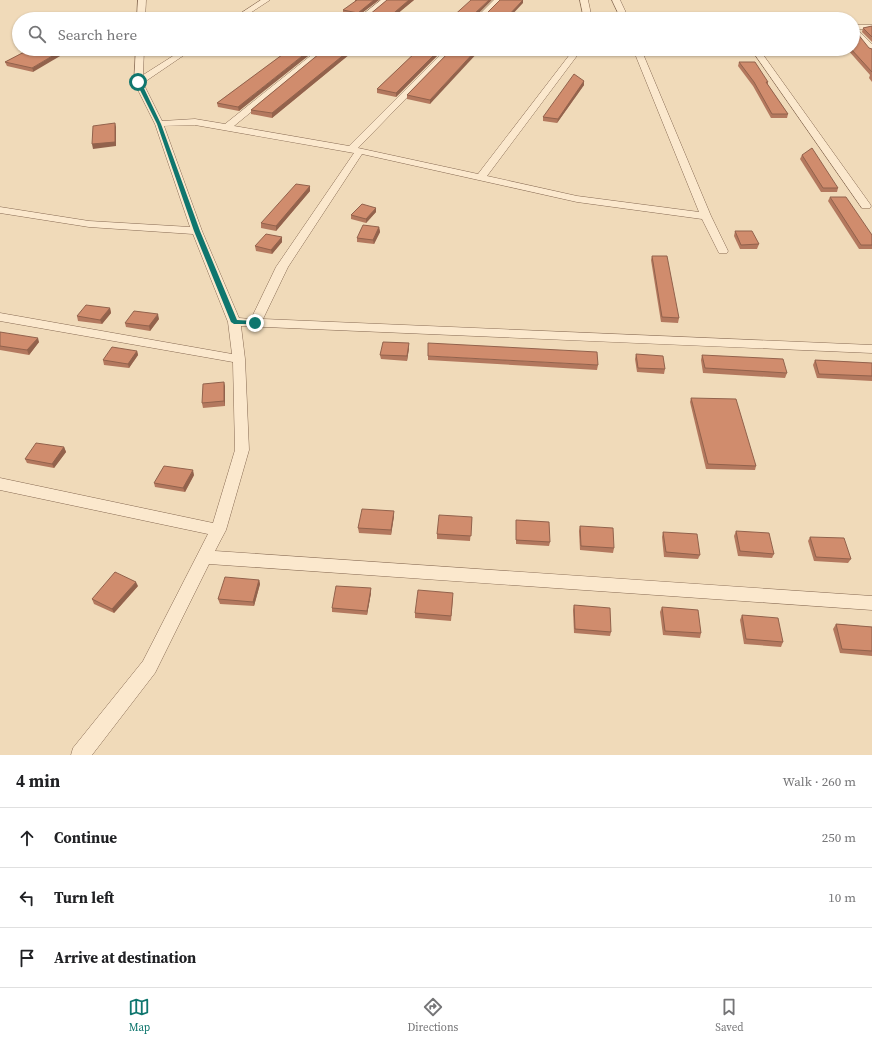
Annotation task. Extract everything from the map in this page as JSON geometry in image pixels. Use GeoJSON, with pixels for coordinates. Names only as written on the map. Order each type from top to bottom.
{"type":"FeatureCollection","features":[{"type":"Feature","properties":{"kind":"street"},"geometry":{"type":"LineString","coordinates":[[141,12],[142,0]]}},
{"type":"Feature","properties":{"kind":"street"},"geometry":{"type":"LineString","coordinates":[[247,12],[266,0]]}},
{"type":"Feature","properties":{"kind":"street"},"geometry":{"type":"LineString","coordinates":[[370,12],[385,0]]}},
{"type":"Feature","properties":{"kind":"street"},"geometry":{"type":"LineString","coordinates":[[487,12],[498,0]]}},
{"type":"Feature","properties":{"kind":"street"},"geometry":{"type":"LineString","coordinates":[[584,0],[587,12]]}},
{"type":"Feature","properties":{"kind":"street"},"geometry":{"type":"LineString","coordinates":[[616,0],[622,12]]}},
{"type":"Feature","properties":{"kind":"street"},"geometry":{"type":"LineString","coordinates":[[860,28],[872,27]]}},
{"type":"Feature","properties":{"kind":"street"},"geometry":{"type":"LineString","coordinates":[[860,36],[872,50]]}},
{"type":"Feature","properties":{"kind":"street"},"geometry":{"type":"LineString","coordinates":[[80,755],[149,667],[218,530],[242,450],[239,359],[234,322],[197,231],[159,124],[138,82],[140,56]]}},
{"type":"Feature","properties":{"kind":"street"},"geometry":{"type":"LineString","coordinates":[[138,82],[178,56]]}},
{"type":"Feature","properties":{"kind":"street"},"geometry":{"type":"LineString","coordinates":[[227,127],[315,56]]}},
{"type":"Feature","properties":{"kind":"street"},"geometry":{"type":"LineString","coordinates":[[255,323],[282,267],[355,150],[443,56]]}},
{"type":"Feature","properties":{"kind":"street"},"geometry":{"type":"LineString","coordinates":[[480,178],[573,56]]}},
{"type":"Feature","properties":{"kind":"street"},"geometry":{"type":"LineString","coordinates":[[640,56],[706,216],[723,252]]}},
{"type":"Feature","properties":{"kind":"street"},"geometry":{"type":"LineString","coordinates":[[760,56],[866,206]]}},
{"type":"Feature","properties":{"kind":"street"},"geometry":{"type":"LineString","coordinates":[[159,124],[195,122],[227,127],[355,150],[578,199],[706,216]]}},
{"type":"Feature","properties":{"kind":"street"},"geometry":{"type":"LineString","coordinates":[[0,210],[89,224],[197,231]]}},
{"type":"Feature","properties":{"kind":"street"},"geometry":{"type":"LineString","coordinates":[[0,317],[239,359]]}},
{"type":"Feature","properties":{"kind":"street"},"geometry":{"type":"LineString","coordinates":[[234,322],[872,349]]}},
{"type":"Feature","properties":{"kind":"street"},"geometry":{"type":"LineString","coordinates":[[0,484],[218,530]]}},
{"type":"Feature","properties":{"kind":"street"},"geometry":{"type":"LineString","coordinates":[[204,557],[872,603]]}},
{"type":"Feature","properties":{"kind":"building"},"geometry":{"type":"Polygon","coordinates":[[[357,0],[374,0],[359,12],[343,10],[357,0]]]}},
{"type":"Feature","properties":{"kind":"building"},"geometry":{"type":"Polygon","coordinates":[[[387,0],[409,0],[395,12],[373,12],[387,0]]]}},
{"type":"Feature","properties":{"kind":"building"},"geometry":{"type":"Polygon","coordinates":[[[471,0],[489,0],[476,12],[458,12],[471,0]]]}},
{"type":"Feature","properties":{"kind":"building"},"geometry":{"type":"Polygon","coordinates":[[[500,0],[523,0],[512,12],[488,12],[500,0]]]}},
{"type":"Feature","properties":{"kind":"building"},"geometry":{"type":"Polygon","coordinates":[[[872,26],[872,37],[863,28],[872,26]]]}},
{"type":"Feature","properties":{"kind":"building"},"geometry":{"type":"Polygon","coordinates":[[[860,37],[869,48],[872,49],[872,72],[857,56],[860,56],[860,37]]]}},
{"type":"Feature","properties":{"kind":"building"},"geometry":{"type":"Polygon","coordinates":[[[17,56],[52,56],[32,68],[5,62],[17,56]]]}},
{"type":"Feature","properties":{"kind":"building"},"geometry":{"type":"Polygon","coordinates":[[[281,56],[302,56],[238,107],[217,103],[281,56]]]}},
{"type":"Feature","properties":{"kind":"building"},"geometry":{"type":"Polygon","coordinates":[[[317,56],[342,56],[272,113],[251,110],[317,56]]]}},
{"type":"Feature","properties":{"kind":"building"},"geometry":{"type":"Polygon","coordinates":[[[412,56],[433,56],[396,93],[377,89],[412,56]]]}},
{"type":"Feature","properties":{"kind":"building"},"geometry":{"type":"Polygon","coordinates":[[[445,56],[471,56],[430,100],[407,95],[445,56]]]}},
{"type":"Feature","properties":{"kind":"building"},"geometry":{"type":"Polygon","coordinates":[[[739,62],[755,62],[768,82],[766,82],[788,114],[772,114],[754,82],[739,62]]]}},
{"type":"Feature","properties":{"kind":"building"},"geometry":{"type":"Polygon","coordinates":[[[574,74],[584,81],[558,119],[543,117],[574,74]]]}},
{"type":"Feature","properties":{"kind":"building"},"geometry":{"type":"Polygon","coordinates":[[[115,123],[115,142],[92,144],[93,126],[115,123]]]}},
{"type":"Feature","properties":{"kind":"building"},"geometry":{"type":"Polygon","coordinates":[[[812,148],[838,188],[823,188],[802,155],[812,148]]]}},
{"type":"Feature","properties":{"kind":"building"},"geometry":{"type":"Polygon","coordinates":[[[296,184],[310,186],[276,226],[261,223],[296,184]]]}},
{"type":"Feature","properties":{"kind":"building"},"geometry":{"type":"Polygon","coordinates":[[[830,197],[846,197],[872,235],[872,245],[861,245],[830,197]]]}},
{"type":"Feature","properties":{"kind":"building"},"geometry":{"type":"Polygon","coordinates":[[[362,204],[376,208],[366,219],[351,215],[362,204]]]}},
{"type":"Feature","properties":{"kind":"building"},"geometry":{"type":"Polygon","coordinates":[[[363,225],[379,227],[373,240],[357,238],[363,225]]]}},
{"type":"Feature","properties":{"kind":"building"},"geometry":{"type":"Polygon","coordinates":[[[735,231],[752,231],[759,244],[741,245],[735,231]]]}},
{"type":"Feature","properties":{"kind":"building"},"geometry":{"type":"Polygon","coordinates":[[[266,234],[282,237],[271,250],[255,246],[266,234]]]}},
{"type":"Feature","properties":{"kind":"building"},"geometry":{"type":"Polygon","coordinates":[[[652,256],[667,256],[679,318],[662,317],[652,256]]]}},
{"type":"Feature","properties":{"kind":"building"},"geometry":{"type":"Polygon","coordinates":[[[86,305],[110,308],[100,320],[77,316],[86,305]]]}},
{"type":"Feature","properties":{"kind":"building"},"geometry":{"type":"Polygon","coordinates":[[[134,311],[158,314],[149,326],[125,323],[134,311]]]}},
{"type":"Feature","properties":{"kind":"building"},"geometry":{"type":"Polygon","coordinates":[[[0,332],[38,338],[27,350],[0,346],[0,332]]]}},
{"type":"Feature","properties":{"kind":"building"},"geometry":{"type":"Polygon","coordinates":[[[383,342],[409,343],[407,356],[380,355],[383,342]]]}},
{"type":"Feature","properties":{"kind":"building"},"geometry":{"type":"Polygon","coordinates":[[[428,343],[597,352],[598,365],[428,356],[428,343]]]}},
{"type":"Feature","properties":{"kind":"building"},"geometry":{"type":"Polygon","coordinates":[[[112,347],[137,351],[128,364],[103,360],[112,347]]]}},
{"type":"Feature","properties":{"kind":"building"},"geometry":{"type":"Polygon","coordinates":[[[636,354],[663,356],[665,369],[638,368],[636,354]]]}},
{"type":"Feature","properties":{"kind":"building"},"geometry":{"type":"Polygon","coordinates":[[[702,355],[783,359],[787,373],[705,368],[702,355]]]}},
{"type":"Feature","properties":{"kind":"building"},"geometry":{"type":"Polygon","coordinates":[[[815,360],[872,363],[872,376],[819,374],[815,360]]]}},
{"type":"Feature","properties":{"kind":"building"},"geometry":{"type":"Polygon","coordinates":[[[224,382],[224,401],[202,403],[203,384],[224,382]]]}},
{"type":"Feature","properties":{"kind":"building"},"geometry":{"type":"Polygon","coordinates":[[[691,398],[736,399],[756,466],[708,464],[691,398]]]}},
{"type":"Feature","properties":{"kind":"building"},"geometry":{"type":"Polygon","coordinates":[[[36,443],[64,447],[52,464],[25,459],[36,443]]]}},
{"type":"Feature","properties":{"kind":"building"},"geometry":{"type":"Polygon","coordinates":[[[164,466],[193,470],[183,488],[154,483],[164,466]]]}},
{"type":"Feature","properties":{"kind":"building"},"geometry":{"type":"Polygon","coordinates":[[[362,509],[394,511],[391,530],[358,528],[362,509]]]}},
{"type":"Feature","properties":{"kind":"building"},"geometry":{"type":"Polygon","coordinates":[[[439,515],[472,517],[471,536],[437,534],[439,515]]]}},
{"type":"Feature","properties":{"kind":"building"},"geometry":{"type":"Polygon","coordinates":[[[516,520],[549,522],[550,542],[516,540],[516,520]]]}},
{"type":"Feature","properties":{"kind":"building"},"geometry":{"type":"Polygon","coordinates":[[[580,526],[613,528],[614,548],[581,546],[580,526]]]}},
{"type":"Feature","properties":{"kind":"building"},"geometry":{"type":"Polygon","coordinates":[[[736,531],[769,533],[774,554],[740,551],[736,531]]]}},
{"type":"Feature","properties":{"kind":"building"},"geometry":{"type":"Polygon","coordinates":[[[663,532],[697,534],[700,555],[666,552],[663,532]]]}},
{"type":"Feature","properties":{"kind":"building"},"geometry":{"type":"Polygon","coordinates":[[[810,537],[844,538],[851,559],[816,557],[810,537]]]}},
{"type":"Feature","properties":{"kind":"building"},"geometry":{"type":"Polygon","coordinates":[[[115,572],[136,582],[112,609],[92,599],[115,572]]]}},
{"type":"Feature","properties":{"kind":"building"},"geometry":{"type":"Polygon","coordinates":[[[225,577],[259,580],[253,602],[218,599],[225,577]]]}},
{"type":"Feature","properties":{"kind":"building"},"geometry":{"type":"Polygon","coordinates":[[[336,586],[371,588],[367,611],[332,608],[336,586]]]}},
{"type":"Feature","properties":{"kind":"building"},"geometry":{"type":"Polygon","coordinates":[[[418,590],[453,593],[451,616],[415,613],[418,590]]]}},
{"type":"Feature","properties":{"kind":"building"},"geometry":{"type":"Polygon","coordinates":[[[574,605],[610,608],[611,632],[575,629],[574,605]]]}},
{"type":"Feature","properties":{"kind":"building"},"geometry":{"type":"Polygon","coordinates":[[[662,607],[698,610],[701,633],[665,631],[662,607]]]}},
{"type":"Feature","properties":{"kind":"building"},"geometry":{"type":"Polygon","coordinates":[[[742,615],[778,618],[783,642],[746,639],[742,615]]]}},
{"type":"Feature","properties":{"kind":"building"},"geometry":{"type":"Polygon","coordinates":[[[836,624],[872,627],[872,651],[842,649],[836,624]]]}},
{"type":"Feature","properties":{"kind":"route"},"geometry":{"type":"LineString","coordinates":[[138,82],[159,124],[197,231],[234,322],[255,323]]}}]}
